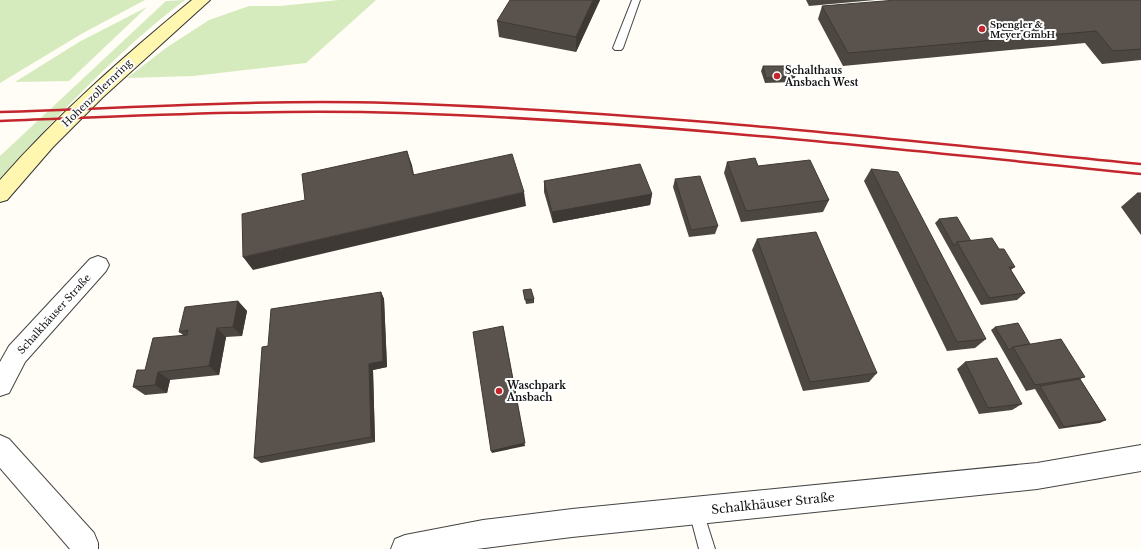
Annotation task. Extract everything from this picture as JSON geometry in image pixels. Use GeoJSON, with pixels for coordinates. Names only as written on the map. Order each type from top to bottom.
{"type":"FeatureCollection","features":[{"type":"Feature","properties":{"kind":"main road","name":"Hohenzollernring"},"geometry":{"type":"LineString","coordinates":[[0,194],[17,173],[88,100],[162,33],[202,0]]}},
{"type":"Feature","properties":{"kind":"street","name":"Schalkhäuser Straße"},"geometry":{"type":"LineString","coordinates":[[0,385],[17,354],[98,265]]}},
{"type":"Feature","properties":{"kind":"street"},"geometry":{"type":"LineString","coordinates":[[0,448],[84,543],[84,549]]}},
{"type":"Feature","properties":{"kind":"street","name":"Schalkhäuser Straße"},"geometry":{"type":"LineString","coordinates":[[405,549],[483,534],[572,523],[1037,476],[1141,458]]}},
{"type":"Feature","properties":{"kind":"lane"},"geometry":{"type":"LineString","coordinates":[[618,48],[636,0]]}},
{"type":"Feature","properties":{"kind":"lane"},"geometry":{"type":"LineString","coordinates":[[696,511],[707,549]]}},
{"type":"Feature","properties":{"kind":"green space"},"geometry":{"type":"Polygon","coordinates":[[[0,0],[145,0],[83,33],[0,83],[0,0]]]}},
{"type":"Feature","properties":{"kind":"green space"},"geometry":{"type":"Polygon","coordinates":[[[185,0],[136,40],[112,62],[0,178],[0,156],[166,1],[185,0]]]}},
{"type":"Feature","properties":{"kind":"green space"},"geometry":{"type":"Polygon","coordinates":[[[339,0],[376,0],[306,63],[193,76],[127,78],[166,48],[209,20],[249,6],[280,6],[339,0]]]}},
{"type":"Feature","properties":{"kind":"green space"},"geometry":{"type":"Polygon","coordinates":[[[147,7],[69,81],[15,82],[79,42],[147,7]]]}},
{"type":"Feature","properties":{"kind":"building"},"geometry":{"type":"Polygon","coordinates":[[[510,0],[593,0],[576,37],[497,21],[510,0]]]}},
{"type":"Feature","properties":{"kind":"building","name":"Spengler & Meyer GmbH"},"geometry":{"type":"Polygon","coordinates":[[[896,0],[1141,0],[1141,49],[1113,51],[1096,31],[848,53],[822,6],[896,0]]]}},
{"type":"Feature","properties":{"kind":"building"},"geometry":{"type":"Polygon","coordinates":[[[763,66],[791,66],[795,77],[766,78],[763,66]]]}},
{"type":"Feature","properties":{"kind":"building"},"geometry":{"type":"Polygon","coordinates":[[[407,151],[413,175],[512,154],[524,192],[243,257],[242,214],[305,200],[302,174],[407,151]]]}},
{"type":"Feature","properties":{"kind":"building"},"geometry":{"type":"Polygon","coordinates":[[[755,158],[758,166],[810,160],[829,200],[746,211],[727,162],[755,158]]]}},
{"type":"Feature","properties":{"kind":"building"},"geometry":{"type":"Polygon","coordinates":[[[640,164],[652,194],[552,212],[544,181],[640,164]]]}},
{"type":"Feature","properties":{"kind":"building"},"geometry":{"type":"Polygon","coordinates":[[[871,169],[898,172],[986,339],[957,342],[871,169]]]}},
{"type":"Feature","properties":{"kind":"building"},"geometry":{"type":"Polygon","coordinates":[[[700,176],[718,226],[691,230],[675,179],[700,176]]]}},
{"type":"Feature","properties":{"kind":"building"},"geometry":{"type":"Polygon","coordinates":[[[957,217],[971,241],[957,242],[954,246],[939,219],[957,217]]]}},
{"type":"Feature","properties":{"kind":"building"},"geometry":{"type":"Polygon","coordinates":[[[816,232],[877,373],[810,382],[757,239],[816,232]]]}},
{"type":"Feature","properties":{"kind":"building"},"geometry":{"type":"Polygon","coordinates":[[[992,238],[999,249],[1004,249],[1015,267],[1009,267],[1025,293],[989,298],[957,242],[992,238]]]}},
{"type":"Feature","properties":{"kind":"building"},"geometry":{"type":"Polygon","coordinates":[[[531,289],[534,299],[525,300],[523,290],[531,289]]]}},
{"type":"Feature","properties":{"kind":"building"},"geometry":{"type":"Polygon","coordinates":[[[381,292],[383,361],[369,364],[371,437],[254,458],[262,347],[268,346],[271,309],[381,292]]]}},
{"type":"Feature","properties":{"kind":"building"},"geometry":{"type":"Polygon","coordinates":[[[238,301],[233,327],[217,328],[209,366],[158,372],[155,385],[133,387],[137,370],[145,370],[153,338],[187,335],[188,330],[179,332],[185,307],[238,301]]]}},
{"type":"Feature","properties":{"kind":"building"},"geometry":{"type":"Polygon","coordinates":[[[1018,323],[1030,344],[1013,347],[1009,350],[995,327],[1018,323]]]}},
{"type":"Feature","properties":{"kind":"building","name":"Waschpark Ansbach"},"geometry":{"type":"Polygon","coordinates":[[[503,326],[525,443],[491,451],[473,332],[503,326]]]}},
{"type":"Feature","properties":{"kind":"building"},"geometry":{"type":"Polygon","coordinates":[[[1061,339],[1085,377],[1035,385],[1013,347],[1061,339]]]}},
{"type":"Feature","properties":{"kind":"building"},"geometry":{"type":"Polygon","coordinates":[[[997,358],[1022,404],[988,408],[965,362],[997,358]]]}},
{"type":"Feature","properties":{"kind":"building"},"geometry":{"type":"Polygon","coordinates":[[[1080,379],[1106,420],[1064,427],[1040,386],[1080,379]]]}},
{"type":"Feature","properties":{"kind":"railway"},"geometry":{"type":"LineString","coordinates":[[0,112],[196,104],[293,102],[391,103],[485,107],[579,112],[766,127],[1141,164]]}},
{"type":"Feature","properties":{"kind":"railway"},"geometry":{"type":"LineString","coordinates":[[0,121],[302,112],[402,113],[495,117],[587,122],[772,137],[1141,174]]}},
{"type":"Feature","properties":{"kind":"place","name":"Spengler & Meyer GmbH"},"geometry":{"type":"Point","coordinates":[982,29]}},
{"type":"Feature","properties":{"kind":"place","name":"Schalthaus Ansbach West"},"geometry":{"type":"Point","coordinates":[777,76]}},
{"type":"Feature","properties":{"kind":"place","name":"Waschpark Ansbach"},"geometry":{"type":"Point","coordinates":[499,391]}}]}
